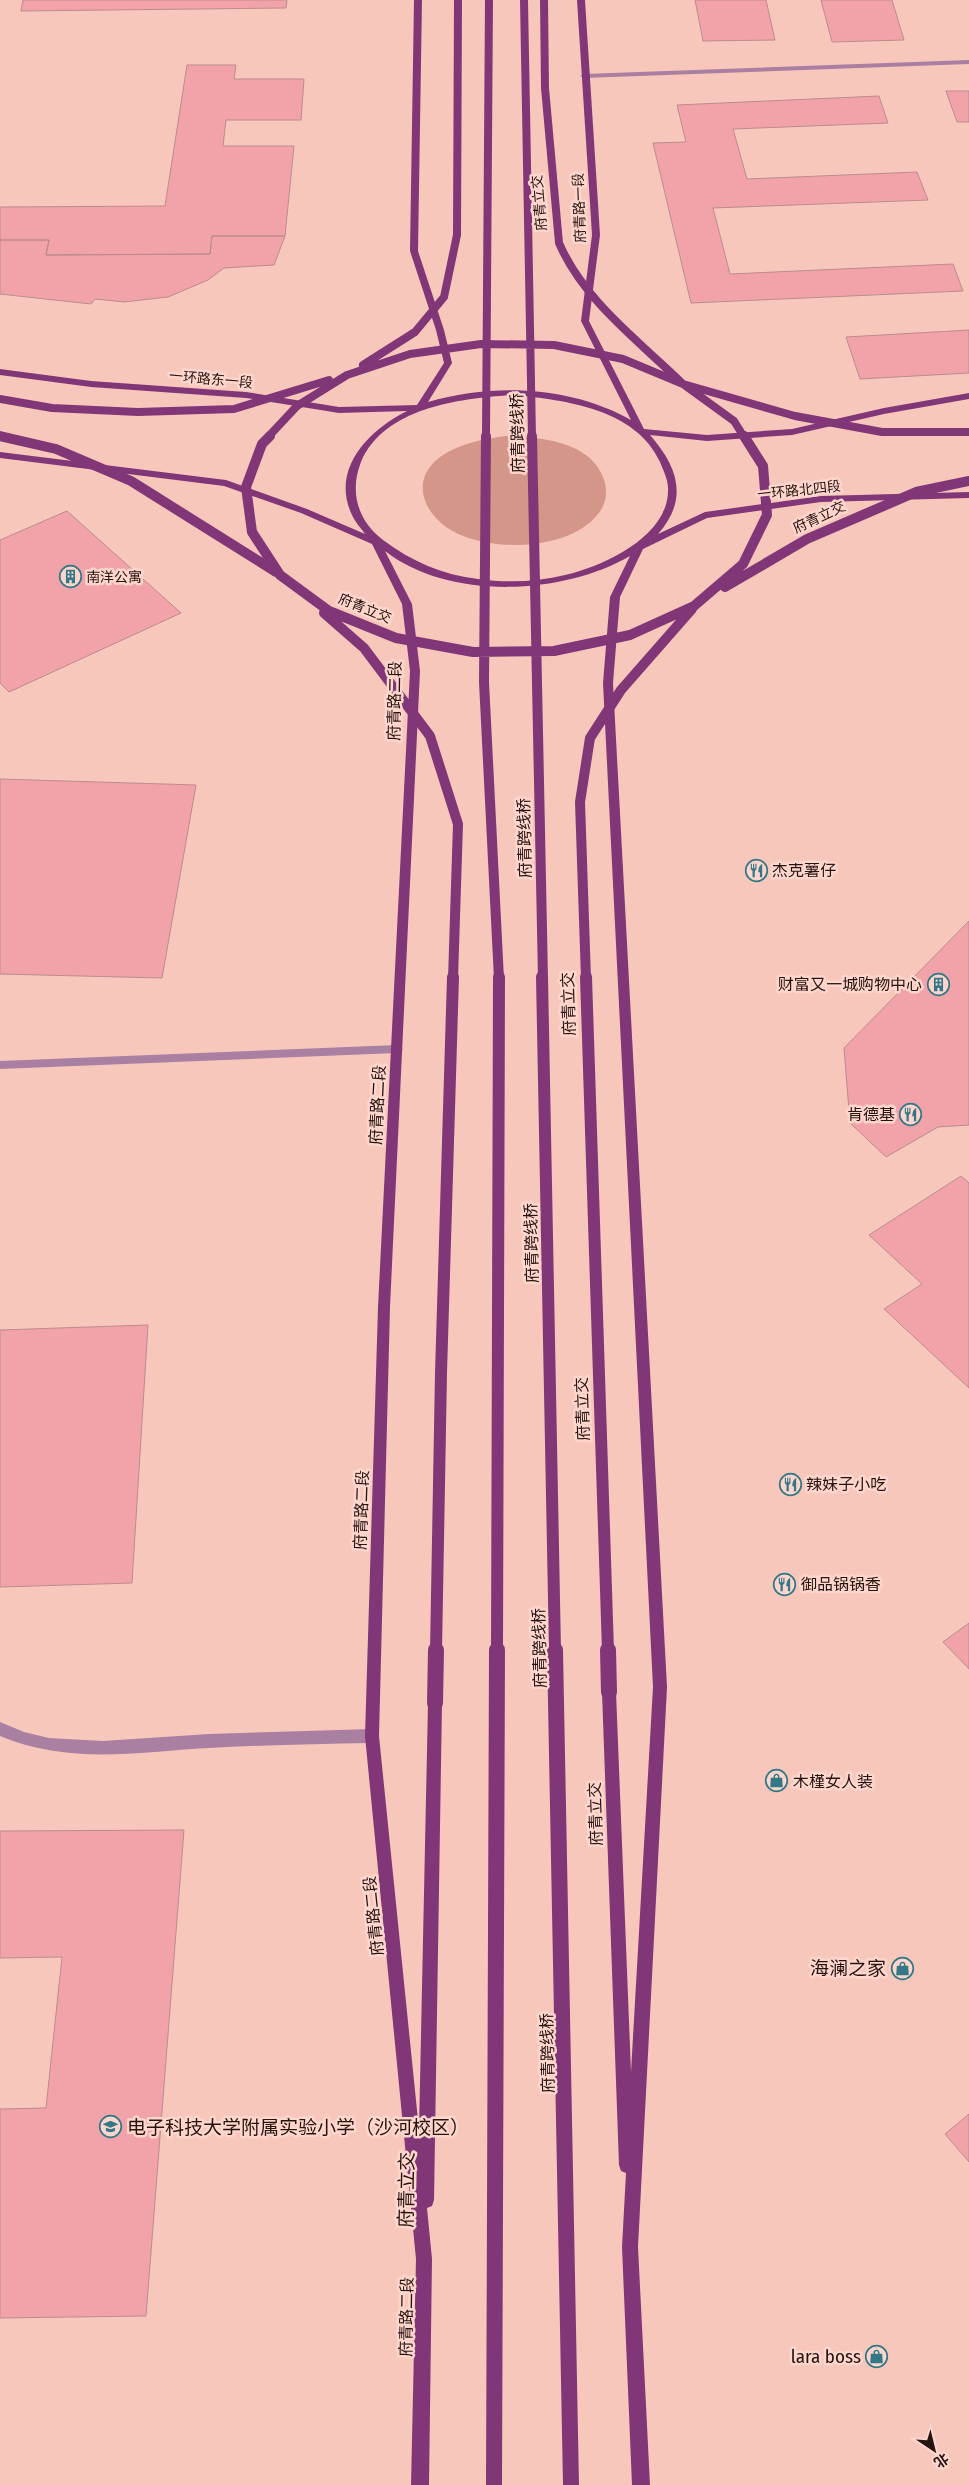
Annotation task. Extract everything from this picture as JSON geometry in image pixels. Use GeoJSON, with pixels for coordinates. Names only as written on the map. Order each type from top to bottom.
{"type":"FeatureCollection","features":[{"type":"Feature","properties":{"kind":"main road"},"geometry":{"type":"LineString","coordinates":[[418,0],[414,251],[440,330],[448,363],[420,408]]}},
{"type":"Feature","properties":{"kind":"main road","name":"府青立交"},"geometry":{"type":"LineString","coordinates":[[424,2258],[441,1373],[458,824],[430,736],[364,648],[280,574],[252,532],[246,487],[262,444],[297,406],[415,332],[444,297],[457,235],[458,0]]}},
{"type":"Feature","properties":{"kind":"main road","name":"府青跨线桥"},"geometry":{"type":"LineString","coordinates":[[489,0],[484,682],[499,986],[494,2485]]}},
{"type":"Feature","properties":{"kind":"main road","name":"府青跨线桥"},"geometry":{"type":"LineString","coordinates":[[524,0],[572,2485]]}},
{"type":"Feature","properties":{"kind":"main road","name":"府青立交"},"geometry":{"type":"LineString","coordinates":[[544,0],[545,88],[559,242],[568,264],[586,290],[683,384],[734,421],[763,466],[767,516],[743,564],[694,606],[621,690],[590,738],[580,802],[630,2247]]}},
{"type":"Feature","properties":{"kind":"main road","name":"府青路一段"},"geometry":{"type":"LineString","coordinates":[[581,0],[584,76],[596,235],[585,321],[642,431]]}},
{"type":"Feature","properties":{"kind":"main road","name":"府青立交"},"geometry":{"type":"LineString","coordinates":[[0,400],[52,408],[138,412],[234,409],[410,354],[481,344],[554,345],[623,359],[683,384],[795,416],[882,432],[969,432]]}},
{"type":"Feature","properties":{"kind":"main road","name":"一环路东一段"},"geometry":{"type":"LineString","coordinates":[[0,372],[91,384],[246,395],[339,410],[420,408]]}},
{"type":"Feature","properties":{"kind":"main road"},"geometry":{"type":"LineString","coordinates":[[376,542],[354,514],[348,483],[358,454],[383,428],[420,408],[465,396],[514,392],[562,397],[606,410],[642,431],[665,458],[674,488],[665,520],[640,547],[615,597],[608,683],[660,1687],[630,2247],[641,2485]]}},
{"type":"Feature","properties":{"kind":"main road"},"geometry":{"type":"LineString","coordinates":[[642,431],[707,438],[792,432],[884,411],[969,396]]}},
{"type":"Feature","properties":{"kind":"main road"},"geometry":{"type":"LineString","coordinates":[[0,436],[56,448],[131,481],[280,574]]}},
{"type":"Feature","properties":{"kind":"main road"},"geometry":{"type":"LineString","coordinates":[[0,455],[226,483],[304,511],[376,542]]}},
{"type":"Feature","properties":{"kind":"main road","name":"府青立交"},"geometry":{"type":"LineString","coordinates":[[280,574],[328,611],[396,638],[473,652],[554,651],[630,635],[694,606],[807,538],[916,492],[969,481]]}},
{"type":"Feature","properties":{"kind":"main road","name":"一环路北四段"},"geometry":{"type":"LineString","coordinates":[[376,542],[410,564],[455,579],[506,584],[556,580],[603,567],[705,515],[821,500],[969,495]]}},
{"type":"Feature","properties":{"kind":"main road","name":"府青路二段"},"geometry":{"type":"LineString","coordinates":[[376,542],[407,604],[415,671],[384,1307],[372,1736],[424,2258],[420,2485]]}},
{"type":"Feature","properties":{"kind":"street"},"geometry":{"type":"LineString","coordinates":[[584,76],[969,62]]}},
{"type":"Feature","properties":{"kind":"street"},"geometry":{"type":"LineString","coordinates":[[0,1065],[397,1049]]}},
{"type":"Feature","properties":{"kind":"street"},"geometry":{"type":"LineString","coordinates":[[0,1729],[38,1743],[86,1748],[294,1737],[372,1736]]}},
{"type":"Feature","properties":{"kind":"shaded area"},"geometry":{"type":"Polygon","coordinates":[[[506,436],[550,440],[579,450],[590,458],[599,469],[605,483],[606,493],[602,508],[589,523],[572,534],[551,541],[505,545],[483,542],[463,536],[446,527],[436,518],[424,497],[423,486],[425,476],[431,466],[440,457],[465,444],[506,436]]]}},
{"type":"Feature","properties":{"kind":"building"},"geometry":{"type":"Polygon","coordinates":[[[23,0],[287,0],[286,8],[21,11],[23,0]]]}},
{"type":"Feature","properties":{"kind":"building"},"geometry":{"type":"Polygon","coordinates":[[[695,0],[766,0],[775,40],[703,41],[695,0]]]}},
{"type":"Feature","properties":{"kind":"building"},"geometry":{"type":"Polygon","coordinates":[[[821,0],[892,0],[904,40],[832,42],[821,0]]]}},
{"type":"Feature","properties":{"kind":"building"},"geometry":{"type":"Polygon","coordinates":[[[187,65],[236,65],[234,79],[304,79],[301,120],[226,120],[223,146],[294,146],[285,236],[212,236],[210,254],[46,255],[49,240],[0,240],[0,207],[165,206],[187,65]]]}},
{"type":"Feature","properties":{"kind":"building"},"geometry":{"type":"Polygon","coordinates":[[[946,91],[969,91],[969,122],[957,122],[946,91]]]}},
{"type":"Feature","properties":{"kind":"building"},"geometry":{"type":"Polygon","coordinates":[[[879,96],[888,123],[733,129],[747,179],[917,172],[928,200],[713,208],[730,274],[953,264],[963,291],[691,303],[653,143],[686,142],[677,105],[879,96]]]}},
{"type":"Feature","properties":{"kind":"building"},"geometry":{"type":"Polygon","coordinates":[[[212,236],[285,236],[274,265],[224,268],[208,280],[168,297],[124,302],[95,299],[91,304],[0,294],[0,240],[49,240],[46,255],[210,254],[212,236]]]}},
{"type":"Feature","properties":{"kind":"building"},"geometry":{"type":"Polygon","coordinates":[[[969,330],[969,373],[860,379],[846,337],[969,330]]]}},
{"type":"Feature","properties":{"kind":"building","name":"南洋公寓"},"geometry":{"type":"Polygon","coordinates":[[[67,511],[181,613],[9,692],[0,683],[0,540],[67,511]]]}},
{"type":"Feature","properties":{"kind":"building"},"geometry":{"type":"Polygon","coordinates":[[[0,779],[196,785],[162,978],[0,974],[0,779]]]}},
{"type":"Feature","properties":{"kind":"building","name":"财富又一城购物中心"},"geometry":{"type":"Polygon","coordinates":[[[969,921],[969,1125],[938,1127],[886,1157],[850,1123],[844,1048],[969,921]]]}},
{"type":"Feature","properties":{"kind":"building"},"geometry":{"type":"Polygon","coordinates":[[[961,1176],[969,1183],[969,1388],[884,1309],[922,1284],[869,1235],[961,1176]]]}},
{"type":"Feature","properties":{"kind":"building"},"geometry":{"type":"Polygon","coordinates":[[[148,1325],[132,1583],[0,1587],[0,1330],[148,1325]]]}},
{"type":"Feature","properties":{"kind":"building"},"geometry":{"type":"Polygon","coordinates":[[[969,1623],[969,1669],[943,1642],[969,1623]]]}},
{"type":"Feature","properties":{"kind":"building"},"geometry":{"type":"Polygon","coordinates":[[[184,1830],[146,2316],[0,2318],[0,2109],[46,2108],[62,1957],[0,1958],[0,1831],[184,1830]]]}},
{"type":"Feature","properties":{"kind":"building"},"geometry":{"type":"Polygon","coordinates":[[[969,2114],[969,2162],[945,2134],[969,2114]]]}},
{"type":"Feature","properties":{"kind":"place","name":"南洋公寓"},"geometry":{"type":"Point","coordinates":[70,577]}},
{"type":"Feature","properties":{"kind":"place","name":"杰克薯仔"},"geometry":{"type":"Point","coordinates":[756,870]}},
{"type":"Feature","properties":{"kind":"place","name":"财富又一城购物中心"},"geometry":{"type":"Point","coordinates":[938,984]}},
{"type":"Feature","properties":{"kind":"place","name":"肯德基"},"geometry":{"type":"Point","coordinates":[911,1114]}},
{"type":"Feature","properties":{"kind":"place","name":"辣妹子小吃"},"geometry":{"type":"Point","coordinates":[790,1484]}},
{"type":"Feature","properties":{"kind":"place","name":"御品锅锅香"},"geometry":{"type":"Point","coordinates":[785,1584]}},
{"type":"Feature","properties":{"kind":"place","name":"木槿女人装"},"geometry":{"type":"Point","coordinates":[777,1781]}},
{"type":"Feature","properties":{"kind":"place","name":"海澜之家"},"geometry":{"type":"Point","coordinates":[902,1968]}},
{"type":"Feature","properties":{"kind":"place","name":"电子科技大学附属实验小学（沙河校区）"},"geometry":{"type":"Point","coordinates":[111,2127]}},
{"type":"Feature","properties":{"kind":"place","name":"lara boss"},"geometry":{"type":"Point","coordinates":[877,2356]}}]}
